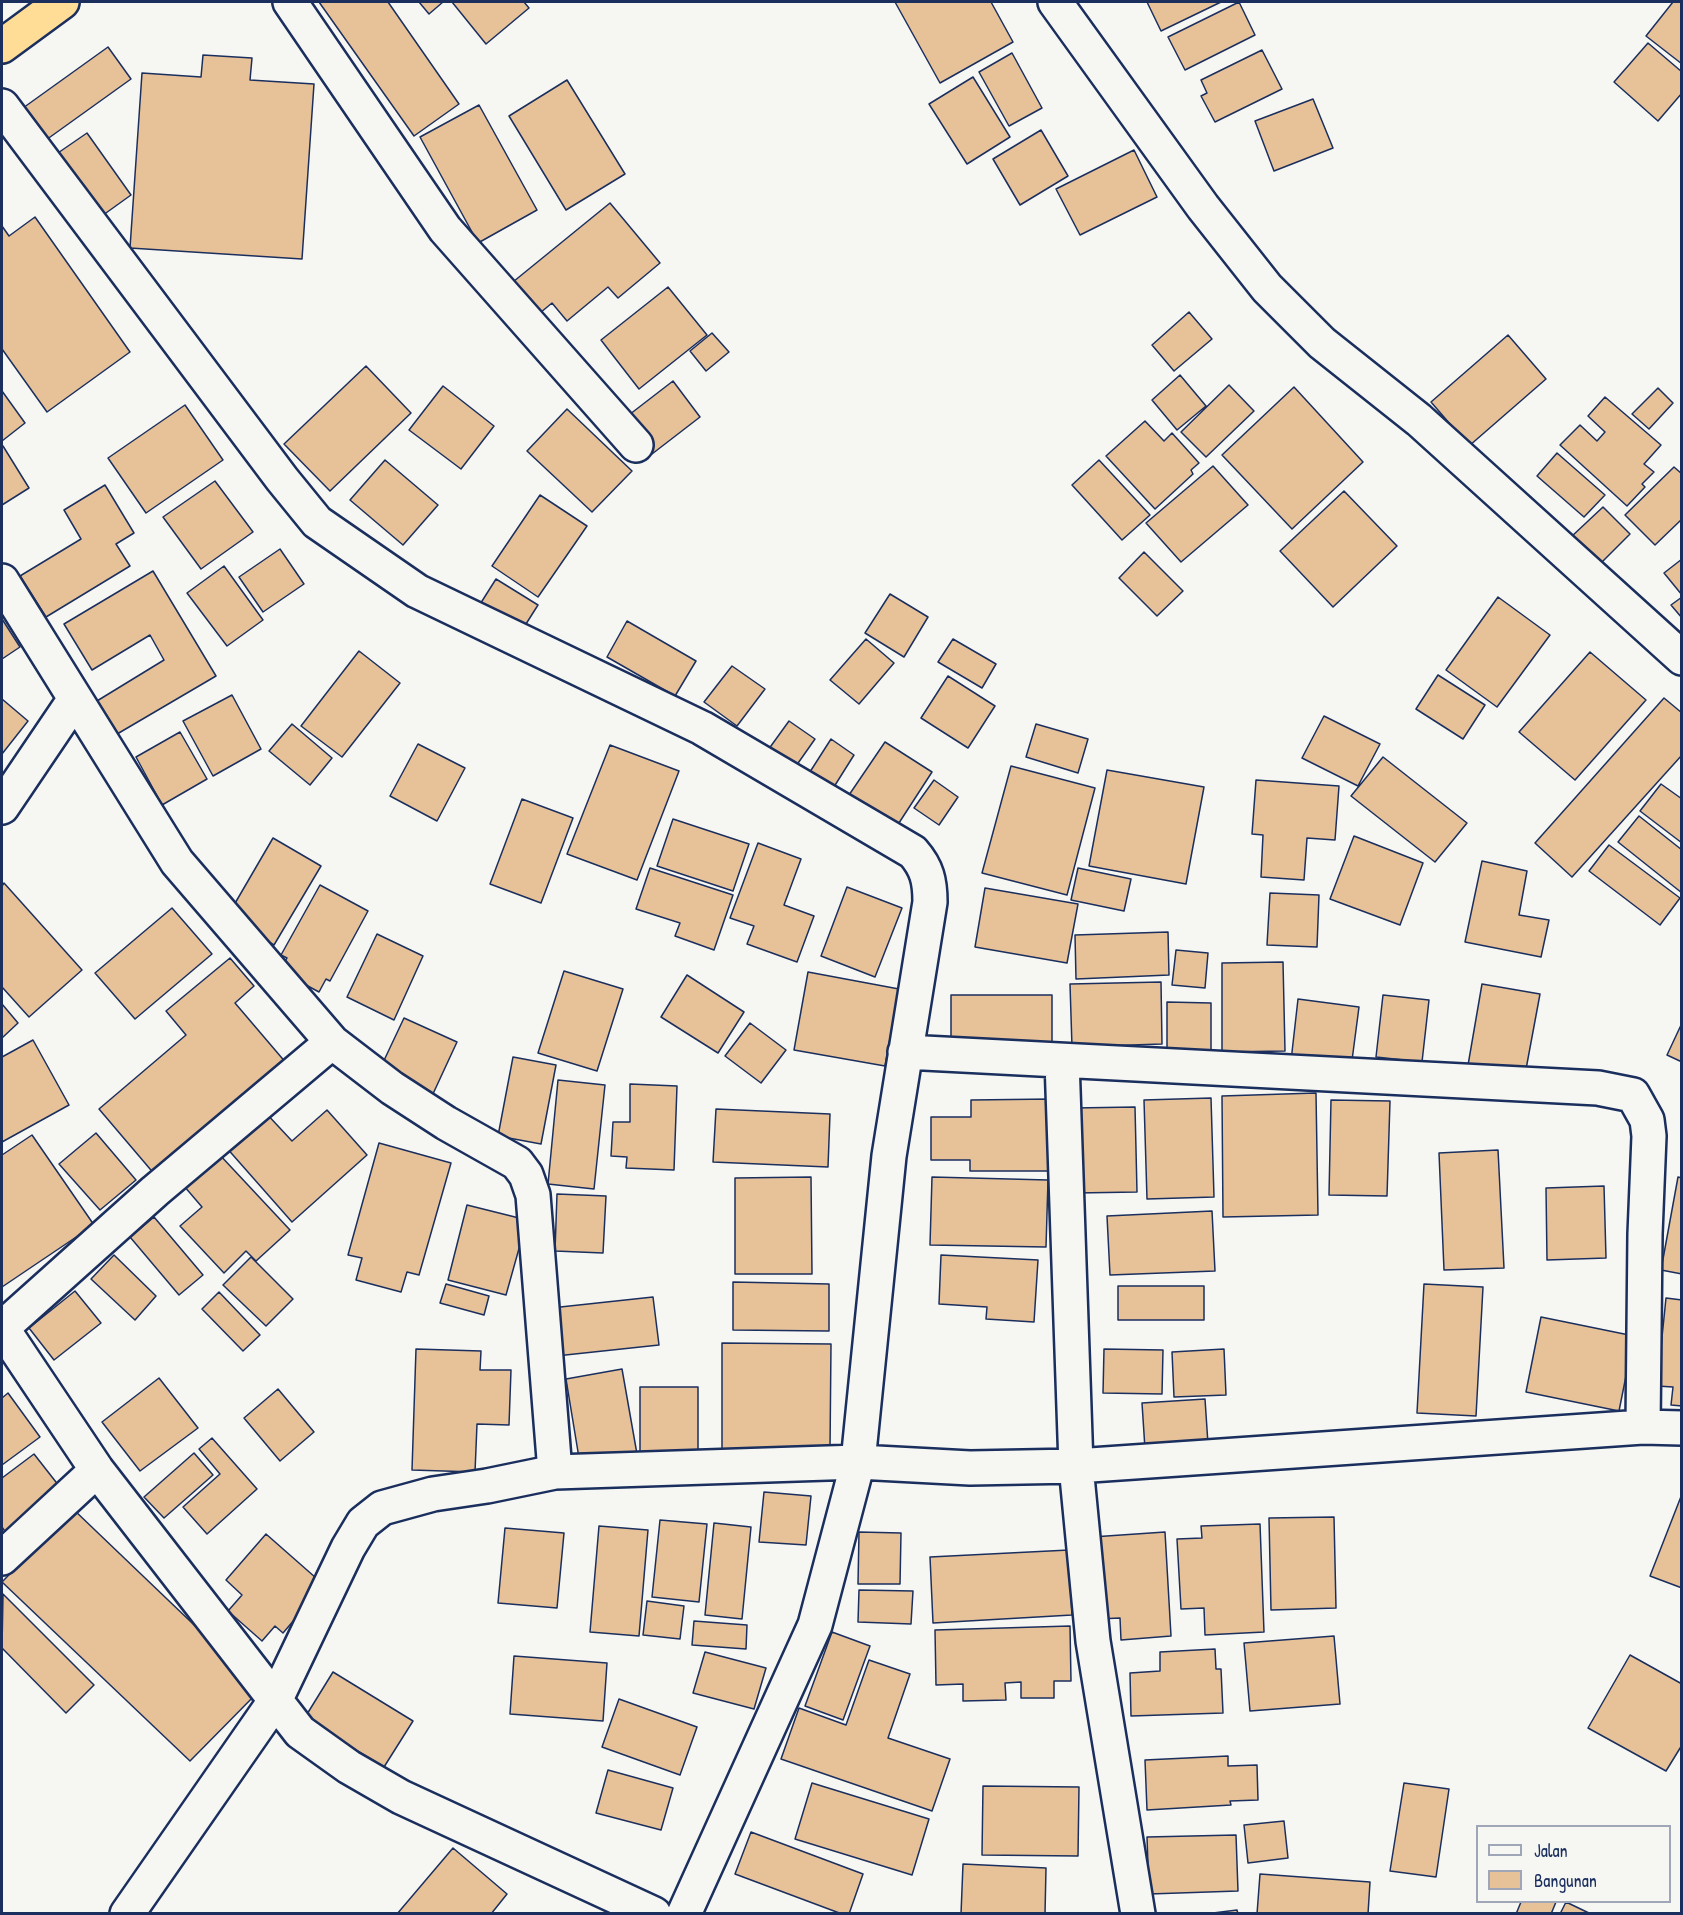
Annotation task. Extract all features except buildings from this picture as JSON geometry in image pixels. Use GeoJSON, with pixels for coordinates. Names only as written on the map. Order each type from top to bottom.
{"type":"FeatureCollection","features":[{"type":"Feature","properties":{"kind":"highway"},"geometry":{"type":"LineString","coordinates":[[5,37],[62,2]]}},
{"type":"Feature","properties":{"kind":"street"},"geometry":{"type":"LineString","coordinates":[[290,2],[446,229],[636,445]]}},
{"type":"Feature","properties":{"kind":"street"},"geometry":{"type":"LineString","coordinates":[[1055,2],[1203,207],[1267,288],[1322,343],[1419,420],[1682,658]]}},
{"type":"Feature","properties":{"kind":"street"},"geometry":{"type":"LineString","coordinates":[[2,106],[317,522],[417,591],[702,728],[913,852],[924,865],[930,879],[930,902],[889,1156],[858,1462],[814,1625],[684,1914]]}},
{"type":"Feature","properties":{"kind":"street"},"geometry":{"type":"LineString","coordinates":[[2,581],[177,862],[332,1042],[392,1088],[446,1123],[517,1163],[526,1175],[533,1196],[555,1472]]}},
{"type":"Feature","properties":{"kind":"street"},"geometry":{"type":"LineString","coordinates":[[2,807],[75,699]]}},
{"type":"Feature","properties":{"kind":"street"},"geometry":{"type":"LineString","coordinates":[[332,1042],[155,1191],[2,1328],[97,1470],[300,1732],[349,1767],[400,1797],[654,1914]]}},
{"type":"Feature","properties":{"kind":"street"},"geometry":{"type":"LineString","coordinates":[[905,1052],[1598,1088],[1632,1095],[1647,1120],[1649,1136],[1645,1234],[1643,1426]]}},
{"type":"Feature","properties":{"kind":"street"},"geometry":{"type":"LineString","coordinates":[[1062,1061],[1076,1466],[1093,1641],[1138,1914]]}},
{"type":"Feature","properties":{"kind":"street"},"geometry":{"type":"LineString","coordinates":[[128,1914],[275,1701],[348,1548],[363,1524],[382,1508],[433,1494],[555,1472],[858,1462],[970,1468],[1076,1466],[1643,1426],[1682,1428]]}},
{"type":"Feature","properties":{"kind":"street"},"geometry":{"type":"LineString","coordinates":[[2,1558],[97,1470]]}}]}
